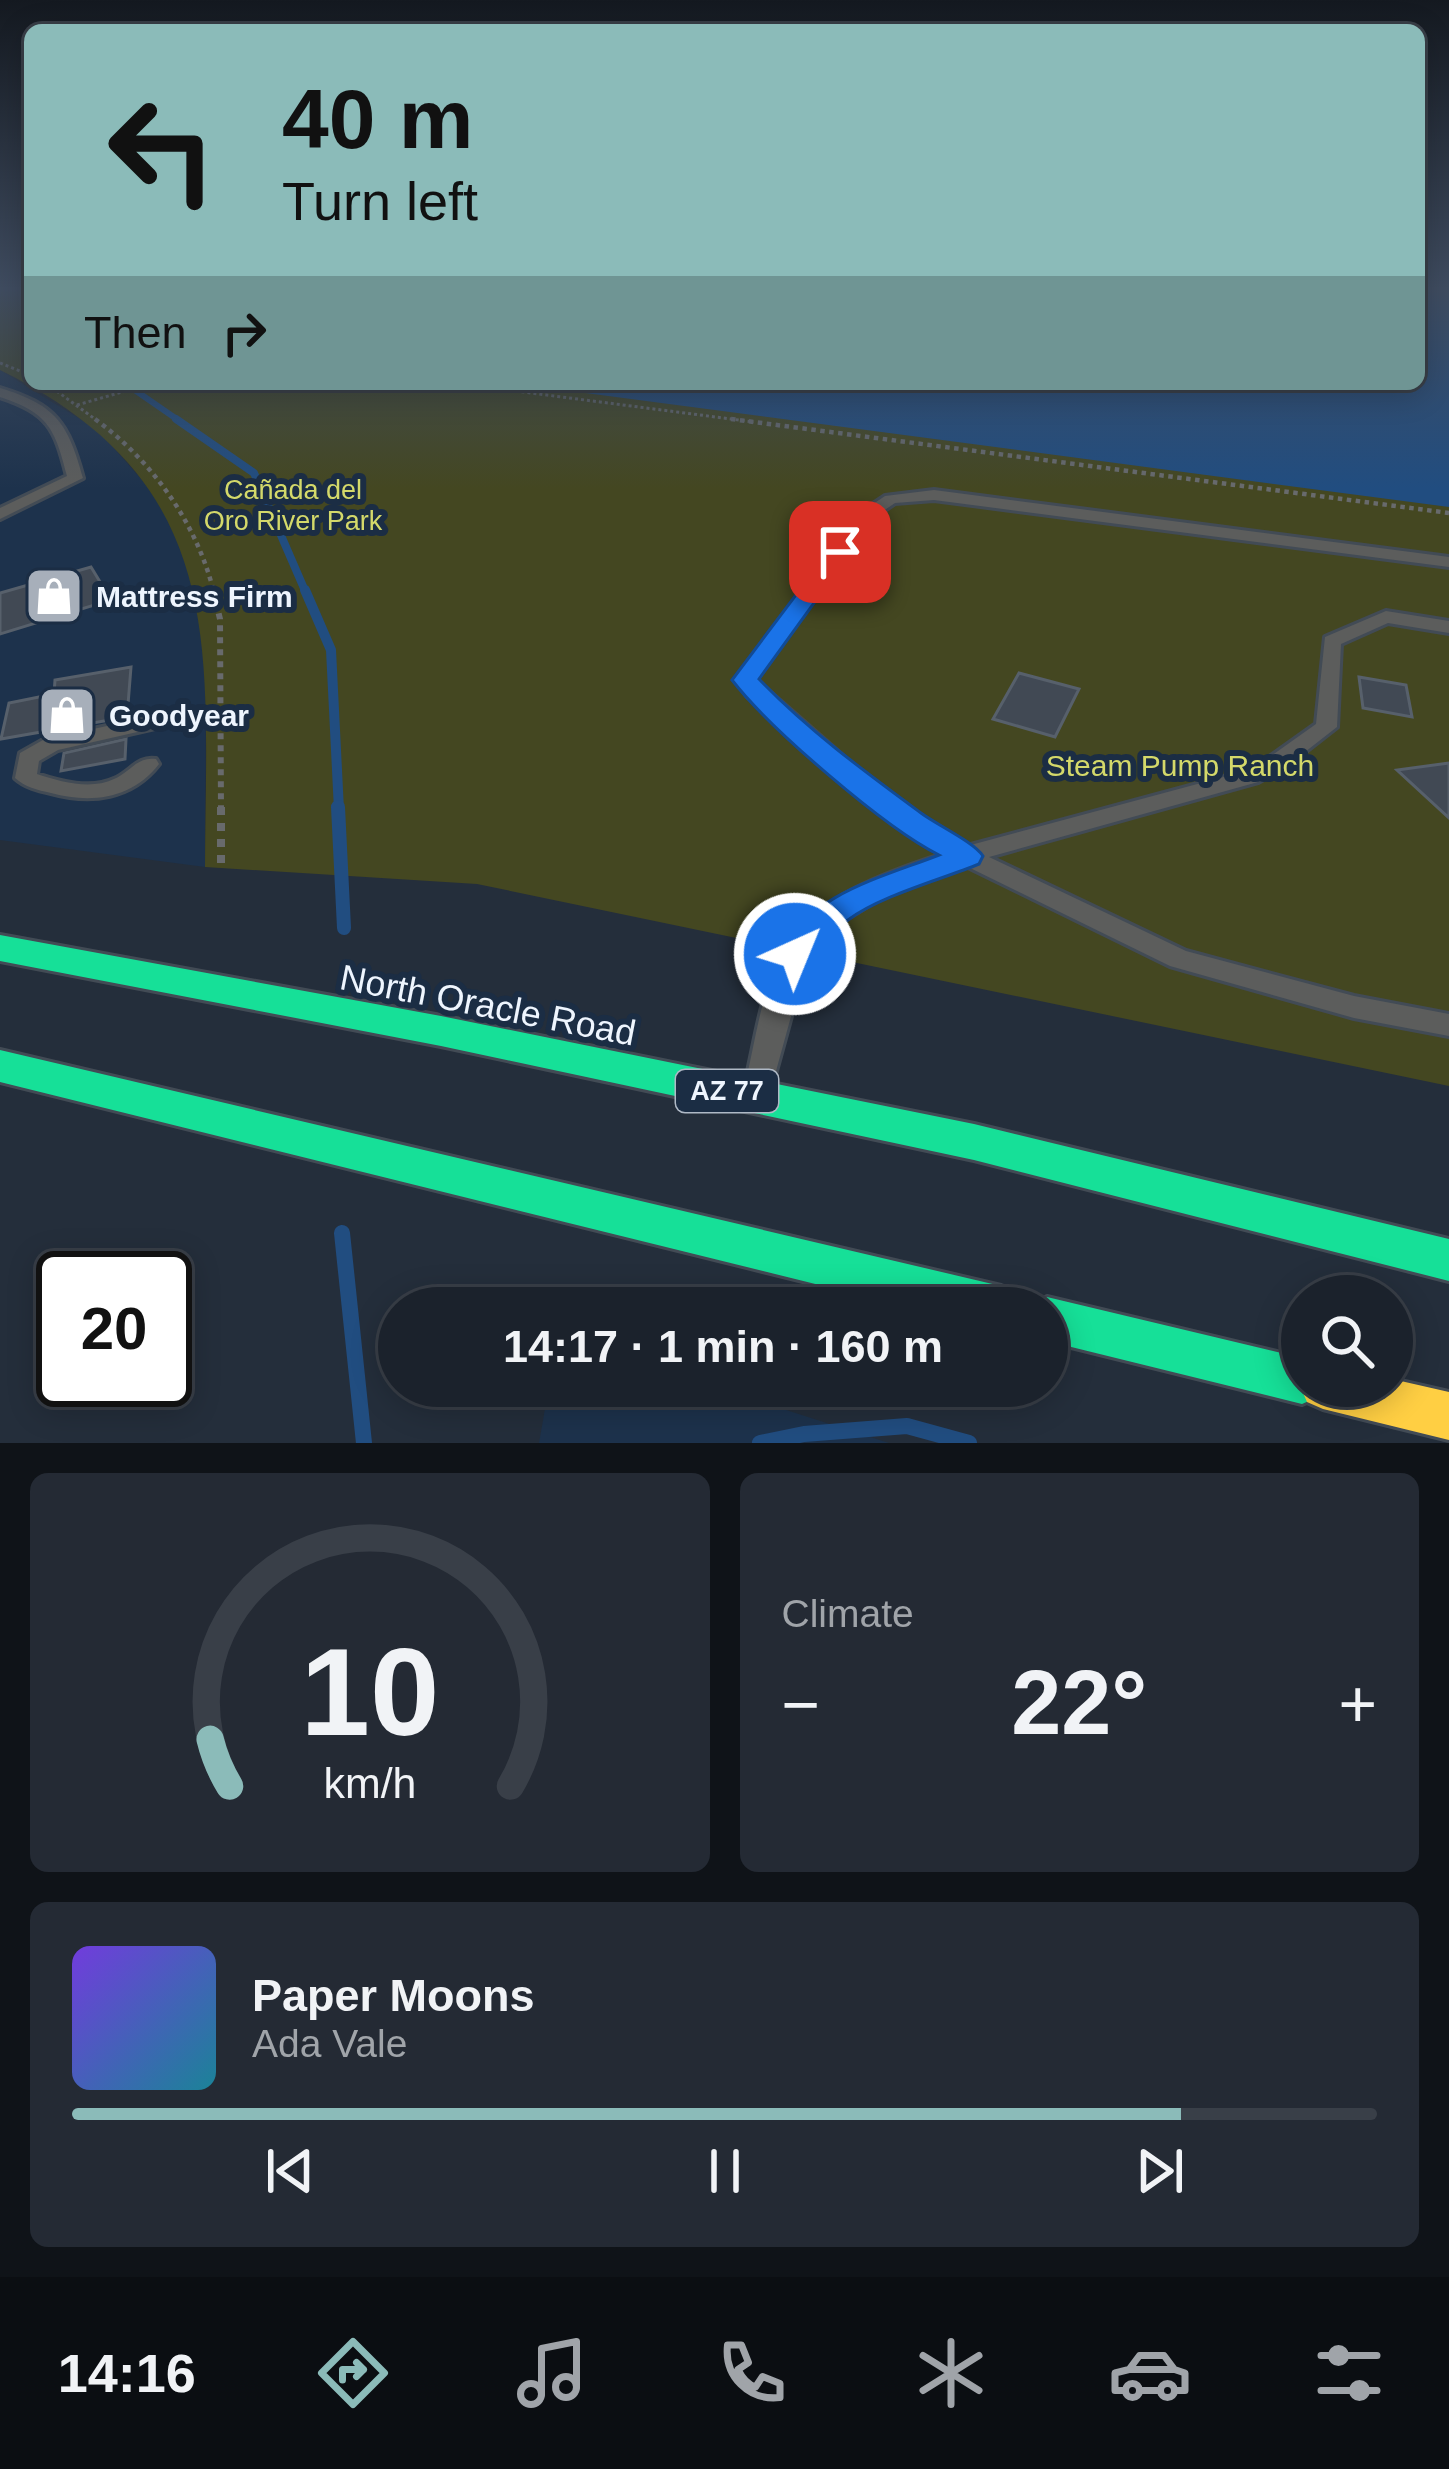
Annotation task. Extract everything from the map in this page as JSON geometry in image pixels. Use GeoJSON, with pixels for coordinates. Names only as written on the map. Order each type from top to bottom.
{"type":"FeatureCollection","features":[{"type":"Feature","properties":{"kind":"highway","name":"North Oracle Road"},"geometry":{"type":"LineString","coordinates":[[0,948],[974,1142],[1449,1260]]}},
{"type":"Feature","properties":{"kind":"highway"},"geometry":{"type":"LineString","coordinates":[[0,1066],[914,1287]]}},
{"type":"Feature","properties":{"kind":"highway"},"geometry":{"type":"LineString","coordinates":[[1068,1324],[1281,1376]]}},
{"type":"Feature","properties":{"kind":"highway"},"geometry":{"type":"LineString","coordinates":[[1408,1407],[1449,1417]]}},
{"type":"Feature","properties":{"kind":"lane"},"geometry":{"type":"LineString","coordinates":[[0,392],[33,403],[63,428],[75,478],[0,514]]}},
{"type":"Feature","properties":{"kind":"lane"},"geometry":{"type":"LineString","coordinates":[[1449,562],[934,495],[891,499],[864,517],[746,680],[766,704],[851,776],[940,843],[1179,959],[1354,1007],[1449,1024]]}},
{"type":"Feature","properties":{"kind":"lane"},"geometry":{"type":"LineString","coordinates":[[757,1096],[795,954],[814,929],[842,907],[968,856],[1256,775],[1326,727],[1332,641],[1386,617],[1449,627]]}},
{"type":"Feature","properties":{"kind":"lane"},"geometry":{"type":"LineString","coordinates":[[148,723],[51,745],[28,758],[26,778],[57,790],[105,792],[135,780],[148,764]]}},
{"type":"Feature","properties":{"kind":"path"},"geometry":{"type":"LineString","coordinates":[[56,390],[131,446],[174,500],[210,578],[220,619],[220,864]]}},
{"type":"Feature","properties":{"kind":"path"},"geometry":{"type":"LineString","coordinates":[[77,404],[127,390]]}},
{"type":"Feature","properties":{"kind":"path"},"geometry":{"type":"LineString","coordinates":[[508,390],[1449,513]]}},
{"type":"Feature","properties":{"kind":"shaded area"},"geometry":{"type":"Polygon","coordinates":[[[0,370],[24,385],[24,390],[33,390],[98,430],[156,496],[179,542],[198,605],[206,664],[205,867],[0,840],[0,370]]]}},
{"type":"Feature","properties":{"kind":"shaded area"},"geometry":{"type":"Polygon","coordinates":[[[545,1407],[777,1407],[889,1443],[539,1443],[545,1407]]]}},
{"type":"Feature","properties":{"kind":"green space","name":"Steam Pump Ranch"},"geometry":{"type":"Polygon","coordinates":[[[0,354],[24,354],[24,384],[0,370],[0,354]]]}},
{"type":"Feature","properties":{"kind":"green space","name":"Steam Pump Ranch"},"geometry":{"type":"Polygon","coordinates":[[[1425,354],[1449,354],[1449,1086],[477,884],[205,867],[206,712],[201,642],[189,578],[166,519],[129,464],[75,415],[33,390],[1425,390],[1425,354]]]}},
{"type":"Feature","properties":{"kind":"water"},"geometry":{"type":"Polygon","coordinates":[[[1425,354],[1449,354],[1449,507],[562,390],[1425,390],[1425,354]]]}},
{"type":"Feature","properties":{"kind":"building","name":"Mattress Firm"},"geometry":{"type":"Polygon","coordinates":[[[91,567],[111,600],[0,634],[0,593],[91,567]]]}},
{"type":"Feature","properties":{"kind":"building","name":"Goodyear"},"geometry":{"type":"Polygon","coordinates":[[[131,667],[127,717],[1,739],[9,703],[54,694],[55,680],[131,667]]]}},
{"type":"Feature","properties":{"kind":"building"},"geometry":{"type":"Polygon","coordinates":[[[1019,673],[1079,689],[1055,737],[993,719],[1019,673]]]}},
{"type":"Feature","properties":{"kind":"building"},"geometry":{"type":"Polygon","coordinates":[[[1359,677],[1406,685],[1412,717],[1363,708],[1359,677]]]}},
{"type":"Feature","properties":{"kind":"building"},"geometry":{"type":"Polygon","coordinates":[[[126,739],[125,759],[61,771],[64,753],[126,739]]]}},
{"type":"Feature","properties":{"kind":"building"},"geometry":{"type":"Polygon","coordinates":[[[1449,763],[1449,818],[1397,770],[1449,763]]]}},
{"type":"Feature","properties":{"kind":"waterway"},"geometry":{"type":"LineString","coordinates":[[135,390],[181,422]]}},
{"type":"Feature","properties":{"kind":"waterway"},"geometry":{"type":"LineString","coordinates":[[176,419],[254,473],[306,593]]}},
{"type":"Feature","properties":{"kind":"waterway"},"geometry":{"type":"LineString","coordinates":[[305,590],[331,650],[339,810]]}},
{"type":"Feature","properties":{"kind":"waterway"},"geometry":{"type":"LineString","coordinates":[[338,807],[344,928]]}},
{"type":"Feature","properties":{"kind":"waterway"},"geometry":{"type":"LineString","coordinates":[[342,1233],[364,1443]]}},
{"type":"Feature","properties":{"kind":"waterway"},"geometry":{"type":"LineString","coordinates":[[760,1443],[804,1434],[907,1426],[969,1443]]}},
{"type":"Feature","properties":{"kind":"traffic: fast"},"geometry":{"type":"LineString","coordinates":[[0,948],[441,1031],[974,1142],[1449,1260]]}},
{"type":"Feature","properties":{"kind":"traffic: fast"},"geometry":{"type":"LineString","coordinates":[[0,1066],[914,1287]]}},
{"type":"Feature","properties":{"kind":"traffic: fast"},"geometry":{"type":"LineString","coordinates":[[1068,1324],[1281,1376]]}},
{"type":"Feature","properties":{"kind":"traffic: slow"},"geometry":{"type":"LineString","coordinates":[[1411,1407],[1449,1416]]}},
{"type":"Feature","properties":{"kind":"place","name":"Mattress Firm"},"geometry":{"type":"Point","coordinates":[54,596]}},
{"type":"Feature","properties":{"kind":"place","name":"Goodyear"},"geometry":{"type":"Point","coordinates":[67,715]}},
{"type":"Feature","properties":{"kind":"route"},"geometry":{"type":"LineString","coordinates":[[795,954],[814,929],[842,907],[968,856],[940,843],[851,776],[779,716],[746,680],[840,552]]}},
{"type":"Feature","properties":{"kind":"park label","name":"Cañada del Oro River Park"},"geometry":{"type":"Point","coordinates":[293,506]}}]}
